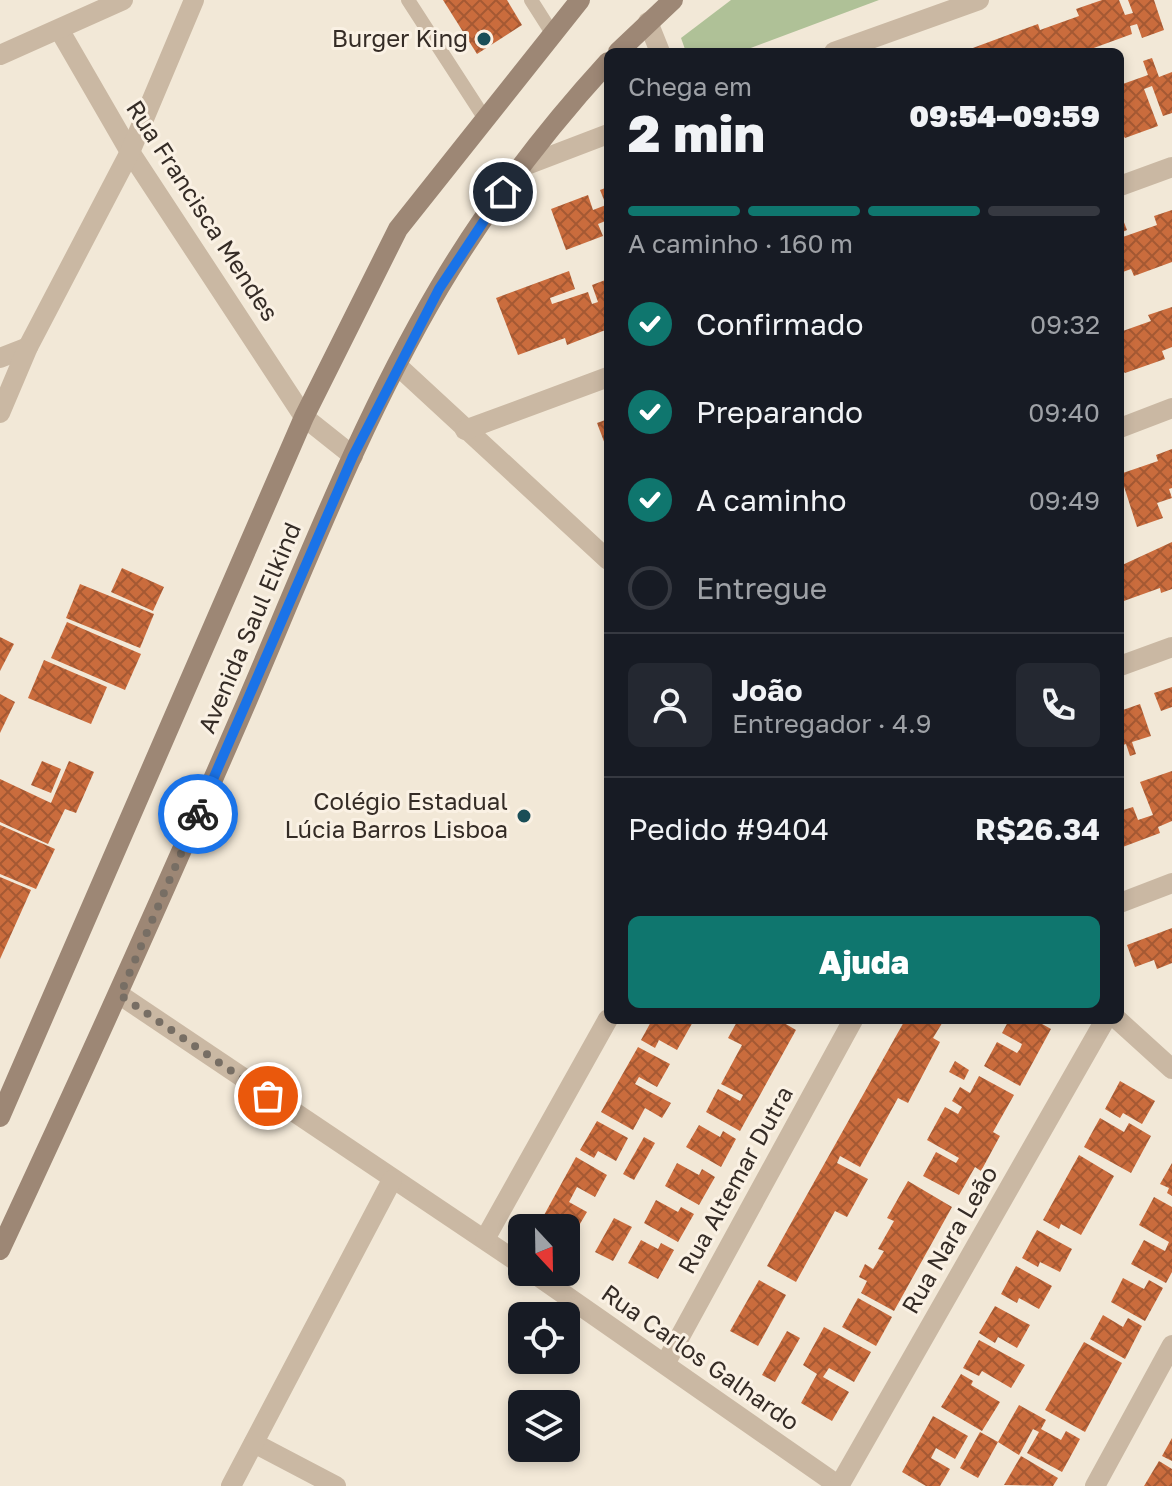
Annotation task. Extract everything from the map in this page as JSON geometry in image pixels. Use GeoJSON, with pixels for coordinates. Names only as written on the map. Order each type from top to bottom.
{"type":"FeatureCollection","features":[{"type":"Feature","properties":{"kind":"main road"},"geometry":{"type":"LineString","coordinates":[[622,48],[673,0]]}},
{"type":"Feature","properties":{"kind":"main road","name":"Avenida Saul Elkind"},"geometry":{"type":"LineString","coordinates":[[0,1117],[304,417],[398,229],[575,2]]}},
{"type":"Feature","properties":{"kind":"main road","name":"Avenida Saul Elkind"},"geometry":{"type":"LineString","coordinates":[[0,1250],[120,995],[353,456],[439,289],[519,168],[604,67]]}},
{"type":"Feature","properties":{"kind":"street"},"geometry":{"type":"LineString","coordinates":[[0,55],[60,31],[123,0]]}},
{"type":"Feature","properties":{"kind":"street"},"geometry":{"type":"LineString","coordinates":[[0,413],[28,347],[130,152],[194,0]]}},
{"type":"Feature","properties":{"kind":"street"},"geometry":{"type":"LineString","coordinates":[[843,48],[942,6],[979,0]]}},
{"type":"Feature","properties":{"kind":"street"},"geometry":{"type":"LineString","coordinates":[[648,22],[658,48]]}},
{"type":"Feature","properties":{"kind":"street","name":"Rua Francisca Mendes"},"geometry":{"type":"LineString","coordinates":[[60,31],[130,152],[304,417],[353,456]]}},
{"type":"Feature","properties":{"kind":"street"},"geometry":{"type":"LineString","coordinates":[[519,168],[604,136]]}},
{"type":"Feature","properties":{"kind":"street"},"geometry":{"type":"LineString","coordinates":[[1124,185],[1172,167]]}},
{"type":"Feature","properties":{"kind":"street"},"geometry":{"type":"LineString","coordinates":[[0,358],[28,347]]}},
{"type":"Feature","properties":{"kind":"street"},"geometry":{"type":"LineString","coordinates":[[399,367],[604,556]]}},
{"type":"Feature","properties":{"kind":"street"},"geometry":{"type":"LineString","coordinates":[[465,430],[604,378]]}},
{"type":"Feature","properties":{"kind":"street"},"geometry":{"type":"LineString","coordinates":[[1124,426],[1172,408]]}},
{"type":"Feature","properties":{"kind":"street"},"geometry":{"type":"LineString","coordinates":[[1124,665],[1172,647]]}},
{"type":"Feature","properties":{"kind":"street"},"geometry":{"type":"LineString","coordinates":[[1124,901],[1172,883]]}},
{"type":"Feature","properties":{"kind":"street"},"geometry":{"type":"LineString","coordinates":[[120,995],[508,1255]]}},
{"type":"Feature","properties":{"kind":"street"},"geometry":{"type":"LineString","coordinates":[[485,1239],[605,1024]]}},
{"type":"Feature","properties":{"kind":"street","name":"Rua Altemar Dutra"},"geometry":{"type":"LineString","coordinates":[[665,1364],[851,1024]]}},
{"type":"Feature","properties":{"kind":"street","name":"Rua Nara Leão"},"geometry":{"type":"LineString","coordinates":[[839,1486],[1103,1024]]}},
{"type":"Feature","properties":{"kind":"street"},"geometry":{"type":"LineString","coordinates":[[1122,1024],[1172,1069]]}},
{"type":"Feature","properties":{"kind":"street"},"geometry":{"type":"LineString","coordinates":[[231,1486],[392,1180]]}},
{"type":"Feature","properties":{"kind":"street","name":"Rua Carlos Galhardo"},"geometry":{"type":"LineString","coordinates":[[552,1286],[839,1486]]}},
{"type":"Feature","properties":{"kind":"street"},"geometry":{"type":"LineString","coordinates":[[1095,1486],[1172,1345]]}},
{"type":"Feature","properties":{"kind":"street"},"geometry":{"type":"LineString","coordinates":[[254,1443],[336,1486]]}},
{"type":"Feature","properties":{"kind":"lane"},"geometry":{"type":"LineString","coordinates":[[408,0],[485,119]]}},
{"type":"Feature","properties":{"kind":"lane"},"geometry":{"type":"LineString","coordinates":[[531,0],[552,33]]}},
{"type":"Feature","properties":{"kind":"green space"},"geometry":{"type":"Polygon","coordinates":[[[731,0],[879,0],[751,48],[685,48],[681,38],[731,0]]]}},
{"type":"Feature","properties":{"kind":"building","name":"Burger King"},"geometry":{"type":"Polygon","coordinates":[[[443,0],[507,0],[522,25],[477,54],[443,0]]]}},
{"type":"Feature","properties":{"kind":"building"},"geometry":{"type":"Polygon","coordinates":[[[1102,0],[1119,0],[1125,15],[1133,13],[1128,0],[1154,0],[1164,30],[1142,38],[1137,24],[1130,26],[1132,34],[1094,48],[973,48],[1038,24],[1040,30],[1079,16],[1076,9],[1102,0]]]}},
{"type":"Feature","properties":{"kind":"building"},"geometry":{"type":"Polygon","coordinates":[[[1152,58],[1159,77],[1172,72],[1172,113],[1163,116],[1152,86],[1144,89],[1158,126],[1125,138],[1124,84],[1148,75],[1143,61],[1152,58]]]}},
{"type":"Feature","properties":{"kind":"building"},"geometry":{"type":"Polygon","coordinates":[[[588,195],[593,210],[604,206],[604,222],[598,224],[603,236],[566,250],[551,209],[588,195]]]}},
{"type":"Feature","properties":{"kind":"building"},"geometry":{"type":"Polygon","coordinates":[[[1172,210],[1172,262],[1134,276],[1131,269],[1124,272],[1124,237],[1157,225],[1154,216],[1172,210]]]}},
{"type":"Feature","properties":{"kind":"building"},"geometry":{"type":"Polygon","coordinates":[[[569,271],[575,289],[550,298],[552,304],[588,292],[592,304],[598,302],[592,285],[604,280],[604,331],[567,345],[565,338],[518,355],[496,298],[569,271]]]}},
{"type":"Feature","properties":{"kind":"building"},"geometry":{"type":"Polygon","coordinates":[[[1172,307],[1172,347],[1162,351],[1165,359],[1125,373],[1124,331],[1151,321],[1148,315],[1172,307]]]}},
{"type":"Feature","properties":{"kind":"building"},"geometry":{"type":"Polygon","coordinates":[[[604,420],[604,441],[597,423],[604,420]]]}},
{"type":"Feature","properties":{"kind":"building"},"geometry":{"type":"Polygon","coordinates":[[[1172,449],[1172,488],[1169,489],[1172,498],[1157,503],[1163,518],[1137,527],[1124,486],[1124,473],[1158,461],[1156,455],[1172,449]]]}},
{"type":"Feature","properties":{"kind":"building"},"geometry":{"type":"Polygon","coordinates":[[[1172,542],[1172,589],[1161,593],[1160,588],[1124,601],[1124,564],[1172,542]]]}},
{"type":"Feature","properties":{"kind":"building"},"geometry":{"type":"Polygon","coordinates":[[[122,568],[164,587],[153,611],[111,592],[122,568]]]}},
{"type":"Feature","properties":{"kind":"building"},"geometry":{"type":"Polygon","coordinates":[[[80,584],[154,614],[140,648],[66,618],[80,584]]]}},
{"type":"Feature","properties":{"kind":"building"},"geometry":{"type":"Polygon","coordinates":[[[67,622],[141,654],[125,690],[51,658],[67,622]]]}},
{"type":"Feature","properties":{"kind":"building"},"geometry":{"type":"Polygon","coordinates":[[[0,637],[14,644],[0,671],[0,637]]]}},
{"type":"Feature","properties":{"kind":"building"},"geometry":{"type":"Polygon","coordinates":[[[44,660],[107,687],[91,724],[28,698],[44,660]]]}},
{"type":"Feature","properties":{"kind":"building"},"geometry":{"type":"Polygon","coordinates":[[[1172,687],[1172,707],[1161,711],[1154,693],[1172,687]]]}},
{"type":"Feature","properties":{"kind":"building"},"geometry":{"type":"Polygon","coordinates":[[[0,694],[15,702],[0,733],[0,694]]]}},
{"type":"Feature","properties":{"kind":"building"},"geometry":{"type":"Polygon","coordinates":[[[1140,704],[1151,736],[1132,742],[1136,754],[1130,756],[1124,745],[1124,710],[1140,704]]]}},
{"type":"Feature","properties":{"kind":"building"},"geometry":{"type":"Polygon","coordinates":[[[42,761],[61,769],[51,793],[31,785],[42,761]]]}},
{"type":"Feature","properties":{"kind":"building"},"geometry":{"type":"Polygon","coordinates":[[[69,761],[94,772],[76,813],[65,809],[48,844],[0,822],[0,779],[51,803],[69,761]]]}},
{"type":"Feature","properties":{"kind":"building"},"geometry":{"type":"Polygon","coordinates":[[[1172,771],[1172,821],[1158,827],[1160,833],[1124,846],[1124,810],[1133,807],[1138,820],[1153,815],[1140,782],[1172,771]]]}},
{"type":"Feature","properties":{"kind":"building"},"geometry":{"type":"Polygon","coordinates":[[[0,825],[55,849],[36,889],[0,874],[0,825]]]}},
{"type":"Feature","properties":{"kind":"building"},"geometry":{"type":"Polygon","coordinates":[[[0,877],[31,890],[0,959],[0,877]]]}},
{"type":"Feature","properties":{"kind":"building"},"geometry":{"type":"Polygon","coordinates":[[[1172,928],[1172,963],[1157,969],[1154,960],[1135,967],[1127,945],[1172,928]]]}},
{"type":"Feature","properties":{"kind":"building"},"geometry":{"type":"Polygon","coordinates":[[[650,1024],[692,1024],[677,1050],[659,1040],[655,1048],[641,1040],[650,1024]]]}},
{"type":"Feature","properties":{"kind":"building"},"geometry":{"type":"Polygon","coordinates":[[[736,1024],[786,1024],[796,1030],[740,1131],[706,1112],[718,1089],[740,1101],[743,1095],[721,1084],[742,1045],[728,1038],[736,1024]]]}},
{"type":"Feature","properties":{"kind":"building"},"geometry":{"type":"Polygon","coordinates":[[[903,1024],[942,1024],[933,1038],[940,1042],[908,1103],[898,1098],[860,1167],[840,1156],[837,1163],[868,1179],[847,1217],[835,1211],[796,1282],[767,1266],[903,1024]]]}},
{"type":"Feature","properties":{"kind":"building"},"geometry":{"type":"Polygon","coordinates":[[[1007,1024],[1042,1024],[1051,1029],[1020,1086],[984,1066],[997,1042],[1017,1053],[1020,1049],[1022,1044],[1002,1033],[1007,1024]]]}},
{"type":"Feature","properties":{"kind":"building"},"geometry":{"type":"Polygon","coordinates":[[[638,1047],[670,1064],[657,1087],[639,1077],[635,1084],[671,1103],[662,1118],[645,1108],[633,1130],[601,1112],[638,1047]]]}},
{"type":"Feature","properties":{"kind":"building"},"geometry":{"type":"Polygon","coordinates":[[[955,1061],[969,1070],[964,1080],[949,1072],[955,1061]]]}},
{"type":"Feature","properties":{"kind":"building"},"geometry":{"type":"Polygon","coordinates":[[[979,1076],[1014,1095],[993,1132],[1000,1136],[981,1171],[975,1167],[959,1195],[923,1176],[936,1152],[956,1163],[959,1158],[927,1140],[945,1107],[958,1114],[962,1107],[952,1101],[960,1087],[970,1093],[979,1076]]]}},
{"type":"Feature","properties":{"kind":"building"},"geometry":{"type":"Polygon","coordinates":[[[1120,1081],[1155,1101],[1142,1124],[1123,1113],[1120,1118],[1105,1109],[1120,1081]]]}},
{"type":"Feature","properties":{"kind":"building"},"geometry":{"type":"Polygon","coordinates":[[[1100,1118],[1124,1132],[1129,1123],[1151,1136],[1131,1173],[1084,1147],[1100,1118]]]}},
{"type":"Feature","properties":{"kind":"building"},"geometry":{"type":"Polygon","coordinates":[[[597,1121],[628,1138],[616,1161],[598,1151],[594,1158],[580,1150],[597,1121]]]}},
{"type":"Feature","properties":{"kind":"building"},"geometry":{"type":"Polygon","coordinates":[[[699,1125],[720,1137],[723,1131],[736,1139],[721,1167],[686,1147],[699,1125]]]}},
{"type":"Feature","properties":{"kind":"building"},"geometry":{"type":"Polygon","coordinates":[[[644,1137],[655,1143],[634,1180],[623,1174],[644,1137]]]}},
{"type":"Feature","properties":{"kind":"building"},"geometry":{"type":"Polygon","coordinates":[[[1079,1155],[1114,1176],[1081,1235],[1061,1224],[1059,1229],[1043,1220],[1079,1155]]]}},
{"type":"Feature","properties":{"kind":"building"},"geometry":{"type":"Polygon","coordinates":[[[576,1157],[607,1175],[595,1197],[577,1187],[569,1202],[587,1212],[580,1224],[580,1214],[545,1214],[576,1157]]]}},
{"type":"Feature","properties":{"kind":"building"},"geometry":{"type":"Polygon","coordinates":[[[677,1163],[699,1175],[702,1169],[715,1177],[699,1205],[665,1186],[677,1163]]]}},
{"type":"Feature","properties":{"kind":"building"},"geometry":{"type":"Polygon","coordinates":[[[1172,1163],[1172,1196],[1167,1193],[1169,1188],[1160,1184],[1172,1163]]]}},
{"type":"Feature","properties":{"kind":"building"},"geometry":{"type":"Polygon","coordinates":[[[908,1181],[952,1207],[894,1311],[861,1293],[867,1281],[859,1277],[865,1264],[873,1269],[884,1251],[878,1249],[894,1221],[887,1218],[908,1181]]]}},
{"type":"Feature","properties":{"kind":"building"},"geometry":{"type":"Polygon","coordinates":[[[1154,1197],[1172,1207],[1172,1272],[1166,1283],[1131,1264],[1144,1240],[1165,1251],[1169,1242],[1139,1225],[1154,1197]]]}},
{"type":"Feature","properties":{"kind":"building"},"geometry":{"type":"Polygon","coordinates":[[[656,1200],[678,1212],[681,1207],[694,1214],[678,1242],[644,1223],[656,1200]]]}},
{"type":"Feature","properties":{"kind":"building"},"geometry":{"type":"Polygon","coordinates":[[[614,1218],[632,1227],[613,1261],[595,1252],[614,1218]]]}},
{"type":"Feature","properties":{"kind":"building"},"geometry":{"type":"Polygon","coordinates":[[[1037,1230],[1072,1249],[1060,1272],[1040,1262],[1038,1267],[1022,1258],[1037,1230]]]}},
{"type":"Feature","properties":{"kind":"building"},"geometry":{"type":"Polygon","coordinates":[[[641,1240],[658,1249],[661,1243],[674,1250],[658,1279],[628,1263],[641,1240]]]}},
{"type":"Feature","properties":{"kind":"building"},"geometry":{"type":"Polygon","coordinates":[[[1016,1266],[1052,1286],[1039,1309],[1019,1298],[1017,1303],[1001,1294],[1016,1266]]]}},
{"type":"Feature","properties":{"kind":"building"},"geometry":{"type":"Polygon","coordinates":[[[1123,1278],[1144,1289],[1149,1280],[1163,1288],[1145,1321],[1111,1302],[1123,1278]]]}},
{"type":"Feature","properties":{"kind":"building"},"geometry":{"type":"Polygon","coordinates":[[[759,1280],[786,1295],[758,1346],[730,1331],[759,1280]]]}},
{"type":"Feature","properties":{"kind":"building"},"geometry":{"type":"Polygon","coordinates":[[[858,1298],[892,1317],[876,1346],[842,1327],[858,1298]]]}},
{"type":"Feature","properties":{"kind":"building"},"geometry":{"type":"Polygon","coordinates":[[[995,1306],[1030,1325],[1017,1348],[998,1337],[995,1343],[979,1333],[995,1306]]]}},
{"type":"Feature","properties":{"kind":"building"},"geometry":{"type":"Polygon","coordinates":[[[1103,1315],[1123,1327],[1128,1318],[1142,1326],[1125,1359],[1090,1339],[1103,1315]]]}},
{"type":"Feature","properties":{"kind":"building"},"geometry":{"type":"Polygon","coordinates":[[[824,1327],[871,1352],[854,1382],[829,1368],[823,1377],[849,1392],[832,1421],[801,1403],[817,1374],[803,1365],[824,1327]]]}},
{"type":"Feature","properties":{"kind":"building"},"geometry":{"type":"Polygon","coordinates":[[[787,1331],[800,1338],[775,1382],[762,1375],[787,1331]]]}},
{"type":"Feature","properties":{"kind":"building"},"geometry":{"type":"Polygon","coordinates":[[[979,1340],[1025,1365],[1011,1388],[982,1371],[979,1376],[963,1368],[979,1340]]]}},
{"type":"Feature","properties":{"kind":"building"},"geometry":{"type":"Polygon","coordinates":[[[1084,1342],[1122,1363],[1085,1432],[1045,1410],[1084,1342]]]}},
{"type":"Feature","properties":{"kind":"building"},"geometry":{"type":"Polygon","coordinates":[[[961,1374],[973,1381],[971,1385],[1000,1402],[982,1431],[941,1407],[961,1374]]]}},
{"type":"Feature","properties":{"kind":"building"},"geometry":{"type":"Polygon","coordinates":[[[1019,1405],[1046,1420],[1041,1429],[1061,1440],[1066,1431],[1080,1439],[1062,1472],[1027,1453],[1039,1432],[1033,1429],[1019,1455],[998,1442],[1019,1405]]]}},
{"type":"Feature","properties":{"kind":"building"},"geometry":{"type":"Polygon","coordinates":[[[933,1416],[968,1436],[955,1459],[936,1448],[931,1458],[950,1469],[940,1486],[926,1486],[902,1472],[933,1416]]]}},
{"type":"Feature","properties":{"kind":"building"},"geometry":{"type":"Polygon","coordinates":[[[980,1432],[998,1442],[978,1478],[960,1468],[980,1432]]]}},
{"type":"Feature","properties":{"kind":"building"},"geometry":{"type":"Polygon","coordinates":[[[1172,1438],[1172,1461],[1162,1456],[1172,1438]]]}},
{"type":"Feature","properties":{"kind":"building"},"geometry":{"type":"Polygon","coordinates":[[[1021,1456],[1058,1478],[1053,1486],[1004,1485],[1021,1456]]]}},
{"type":"Feature","properties":{"kind":"building"},"geometry":{"type":"Polygon","coordinates":[[[1159,1461],[1172,1469],[1172,1486],[1144,1486],[1159,1461]]]}},
{"type":"Feature","properties":{"kind":"way so far"},"geometry":{"type":"LineString","coordinates":[[198,814],[120,995],[268,1096]]}},
{"type":"Feature","properties":{"kind":"place","name":"Burger King"},"geometry":{"type":"Point","coordinates":[484,39]}},
{"type":"Feature","properties":{"kind":"place","name":"Colégio Estadual Lúcia Barros Lisboa"},"geometry":{"type":"Point","coordinates":[524,816]}},
{"type":"Feature","properties":{"kind":"route"},"geometry":{"type":"LineString","coordinates":[[198,814],[353,456],[439,289],[503,192]]}}]}
